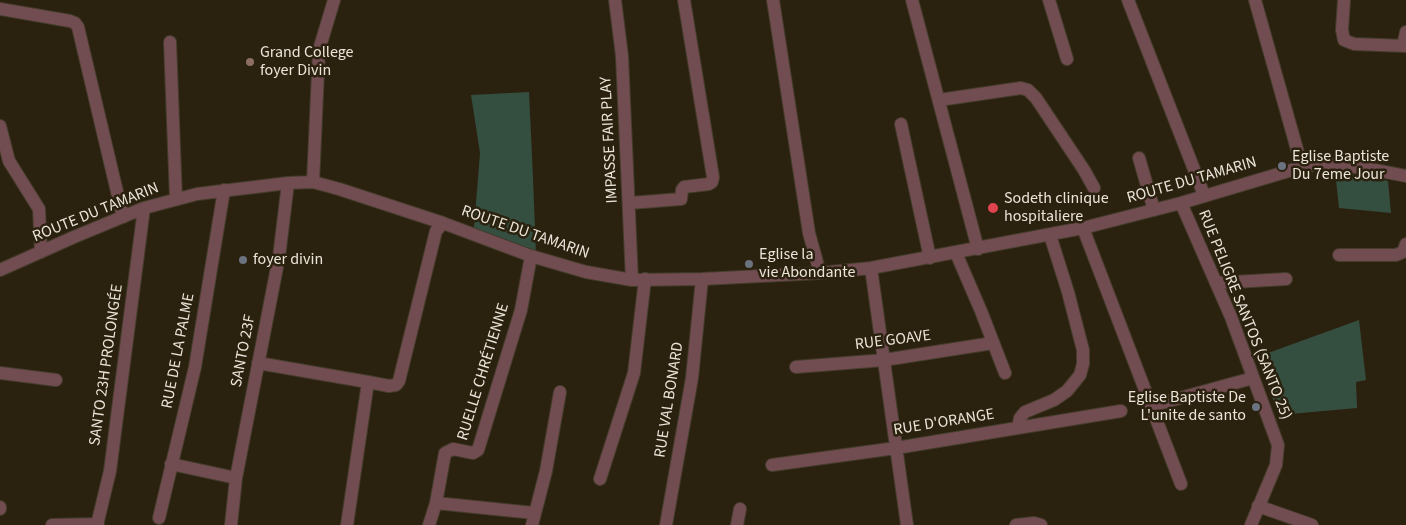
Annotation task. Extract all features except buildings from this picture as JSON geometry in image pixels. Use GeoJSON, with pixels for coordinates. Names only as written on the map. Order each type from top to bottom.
{"type":"FeatureCollection","features":[{"type":"Feature","properties":{"kind":"street"},"geometry":{"type":"LineString","coordinates":[[313,182],[319,50],[334,0]]}},
{"type":"Feature","properties":{"kind":"street","name":"IMPASSE FAIR PLAY"},"geometry":{"type":"LineString","coordinates":[[615,0],[622,56],[632,280]]}},
{"type":"Feature","properties":{"kind":"street"},"geometry":{"type":"LineString","coordinates":[[630,203],[682,199],[684,187],[712,182],[713,177],[684,0]]}},
{"type":"Feature","properties":{"kind":"street"},"geometry":{"type":"LineString","coordinates":[[774,0],[809,233],[820,274]]}},
{"type":"Feature","properties":{"kind":"street"},"geometry":{"type":"LineString","coordinates":[[912,0],[978,249]]}},
{"type":"Feature","properties":{"kind":"street"},"geometry":{"type":"LineString","coordinates":[[1049,0],[1067,59]]}},
{"type":"Feature","properties":{"kind":"street"},"geometry":{"type":"LineString","coordinates":[[1128,0],[1204,195]]}},
{"type":"Feature","properties":{"kind":"street"},"geometry":{"type":"LineString","coordinates":[[1256,0],[1302,167]]}},
{"type":"Feature","properties":{"kind":"street"},"geometry":{"type":"LineString","coordinates":[[1344,0],[1342,30],[1344,40],[1354,44],[1405,46],[1406,32]]}},
{"type":"Feature","properties":{"kind":"street"},"geometry":{"type":"LineString","coordinates":[[0,9],[70,21],[78,27],[123,217]]}},
{"type":"Feature","properties":{"kind":"street"},"geometry":{"type":"LineString","coordinates":[[170,42],[176,199]]}},
{"type":"Feature","properties":{"kind":"street"},"geometry":{"type":"LineString","coordinates":[[939,100],[1021,88],[1028,90],[1036,98],[1094,188]]}},
{"type":"Feature","properties":{"kind":"street"},"geometry":{"type":"LineString","coordinates":[[901,124],[930,258]]}},
{"type":"Feature","properties":{"kind":"street"},"geometry":{"type":"LineString","coordinates":[[0,126],[4,162],[39,209],[41,252]]}},
{"type":"Feature","properties":{"kind":"street"},"geometry":{"type":"LineString","coordinates":[[1139,158],[1154,210]]}},
{"type":"Feature","properties":{"kind":"street","name":"ROUTE DU TAMARIN"},"geometry":{"type":"LineString","coordinates":[[0,270],[144,208],[176,199],[224,190],[288,182],[313,182],[443,223],[531,256],[586,272],[632,280],[820,274],[871,268],[1083,228],[1181,203],[1302,167],[1325,163],[1406,176]]}},
{"type":"Feature","properties":{"kind":"street","name":"SANTO 23F"},"geometry":{"type":"LineString","coordinates":[[231,525],[236,478],[279,257],[288,182]]}},
{"type":"Feature","properties":{"kind":"street","name":"RUE DE LA PALME"},"geometry":{"type":"LineString","coordinates":[[159,518],[195,367],[224,190]]}},
{"type":"Feature","properties":{"kind":"street","name":"RUE PELIGRE SANTOS (SANTO 25)"},"geometry":{"type":"LineString","coordinates":[[1181,203],[1231,317],[1278,445],[1276,465],[1251,525]]}},
{"type":"Feature","properties":{"kind":"street","name":"SANTO 23H PROLONGÉE"},"geometry":{"type":"LineString","coordinates":[[98,525],[110,471],[144,208]]}},
{"type":"Feature","properties":{"kind":"street"},"geometry":{"type":"LineString","coordinates":[[258,363],[389,386],[396,385],[399,381],[436,231],[443,223]]}},
{"type":"Feature","properties":{"kind":"street"},"geometry":{"type":"LineString","coordinates":[[1083,228],[1181,484]]}},
{"type":"Feature","properties":{"kind":"street"},"geometry":{"type":"LineString","coordinates":[[1018,428],[1020,418],[1025,412],[1054,400],[1067,391],[1080,375],[1083,364],[1083,350],[1068,292],[1050,235]]}},
{"type":"Feature","properties":{"kind":"street"},"geometry":{"type":"LineString","coordinates":[[1339,255],[1396,255],[1404,252],[1406,244]]}},
{"type":"Feature","properties":{"kind":"street"},"geometry":{"type":"LineString","coordinates":[[956,253],[1005,373]]}},
{"type":"Feature","properties":{"kind":"street","name":"RUELLE CHRÉTIENNE"},"geometry":{"type":"LineString","coordinates":[[429,525],[436,503],[445,453],[452,450],[473,453],[478,450],[521,310],[531,256]]}},
{"type":"Feature","properties":{"kind":"street"},"geometry":{"type":"LineString","coordinates":[[871,268],[907,525]]}},
{"type":"Feature","properties":{"kind":"street"},"geometry":{"type":"LineString","coordinates":[[600,479],[634,373],[646,279]]}},
{"type":"Feature","properties":{"kind":"street","name":"RUE VAL BONARD"},"geometry":{"type":"LineString","coordinates":[[666,525],[692,378],[702,279]]}},
{"type":"Feature","properties":{"kind":"street"},"geometry":{"type":"LineString","coordinates":[[1216,283],[1286,280]]}},
{"type":"Feature","properties":{"kind":"street","name":"RUE GOAVE"},"geometry":{"type":"LineString","coordinates":[[796,367],[884,360],[993,343]]}},
{"type":"Feature","properties":{"kind":"street"},"geometry":{"type":"LineString","coordinates":[[0,374],[56,380]]}},
{"type":"Feature","properties":{"kind":"street"},"geometry":{"type":"LineString","coordinates":[[1151,406],[1253,378]]}},
{"type":"Feature","properties":{"kind":"street"},"geometry":{"type":"LineString","coordinates":[[347,525],[368,382]]}},
{"type":"Feature","properties":{"kind":"street"},"geometry":{"type":"LineString","coordinates":[[436,503],[533,519],[546,471],[560,392]]}},
{"type":"Feature","properties":{"kind":"street","name":"RUE D'ORANGE"},"geometry":{"type":"LineString","coordinates":[[772,465],[896,448],[1120,411]]}},
{"type":"Feature","properties":{"kind":"street"},"geometry":{"type":"LineString","coordinates":[[171,464],[236,478]]}},
{"type":"Feature","properties":{"kind":"street"},"geometry":{"type":"LineString","coordinates":[[1258,506],[1312,525]]}},
{"type":"Feature","properties":{"kind":"street"},"geometry":{"type":"LineString","coordinates":[[737,525],[740,509]]}},
{"type":"Feature","properties":{"kind":"street"},"geometry":{"type":"LineString","coordinates":[[1016,525],[1034,523],[1041,525]]}},
{"type":"Feature","properties":{"kind":"street"},"geometry":{"type":"LineString","coordinates":[[52,525],[98,525]]}},
{"type":"Feature","properties":{"kind":"green space"},"geometry":{"type":"Polygon","coordinates":[[[529,92],[536,255],[474,228],[480,153],[471,95],[529,92]]]}},
{"type":"Feature","properties":{"kind":"green space"},"geometry":{"type":"Polygon","coordinates":[[[1335,171],[1388,181],[1391,213],[1339,208],[1335,171]]]}},
{"type":"Feature","properties":{"kind":"green space"},"geometry":{"type":"Polygon","coordinates":[[[1359,320],[1366,380],[1356,382],[1357,408],[1279,415],[1257,357],[1359,320]]]}},
{"type":"Feature","properties":{"kind":"place","name":"Grand College foyer Divin"},"geometry":{"type":"Point","coordinates":[250,62]}},
{"type":"Feature","properties":{"kind":"place","name":"Eglise Baptiste Du 7eme Jour"},"geometry":{"type":"Point","coordinates":[1282,166]}},
{"type":"Feature","properties":{"kind":"place","name":"Sodeth clinique hospitaliere"},"geometry":{"type":"Point","coordinates":[993,208]}},
{"type":"Feature","properties":{"kind":"place","name":"foyer divin"},"geometry":{"type":"Point","coordinates":[243,260]}},
{"type":"Feature","properties":{"kind":"place","name":"Eglise la vie Abondante"},"geometry":{"type":"Point","coordinates":[749,264]}},
{"type":"Feature","properties":{"kind":"place","name":"Eglise Baptiste De L'unite de santo"},"geometry":{"type":"Point","coordinates":[1256,407]}}]}
